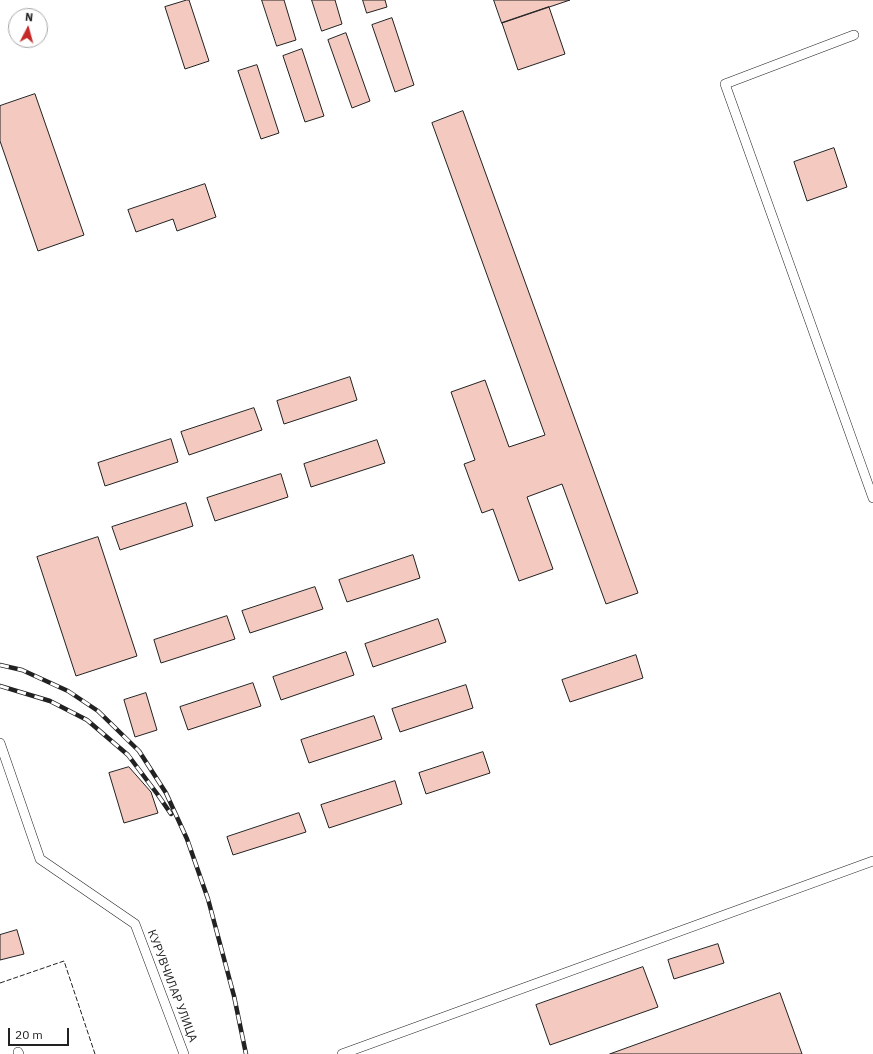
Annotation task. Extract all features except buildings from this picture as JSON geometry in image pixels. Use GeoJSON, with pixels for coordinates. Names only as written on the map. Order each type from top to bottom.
{"type":"FeatureCollection","features":[{"type":"Feature","properties":{"kind":"lane"},"geometry":{"type":"LineString","coordinates":[[854,35],[724,84],[873,498]]}},
{"type":"Feature","properties":{"kind":"lane","name":"КУРУВЧИЛАР УЛИЦА"},"geometry":{"type":"LineString","coordinates":[[0,743],[40,859],[135,924],[184,1054]]}},
{"type":"Feature","properties":{"kind":"lane"},"geometry":{"type":"LineString","coordinates":[[342,1054],[873,861]]}},
{"type":"Feature","properties":{"kind":"railway"},"geometry":{"type":"LineString","coordinates":[[0,665],[22,670],[68,691],[98,711],[139,751],[166,793],[187,839],[208,899],[234,996],[246,1054]]}},
{"type":"Feature","properties":{"kind":"railway"},"geometry":{"type":"LineString","coordinates":[[0,686],[50,701],[87,720],[128,755],[171,814]]}},
{"type":"Feature","properties":{"kind":"fence"},"geometry":{"type":"LineString","coordinates":[[0,983],[64,961],[95,1054]]}}]}
